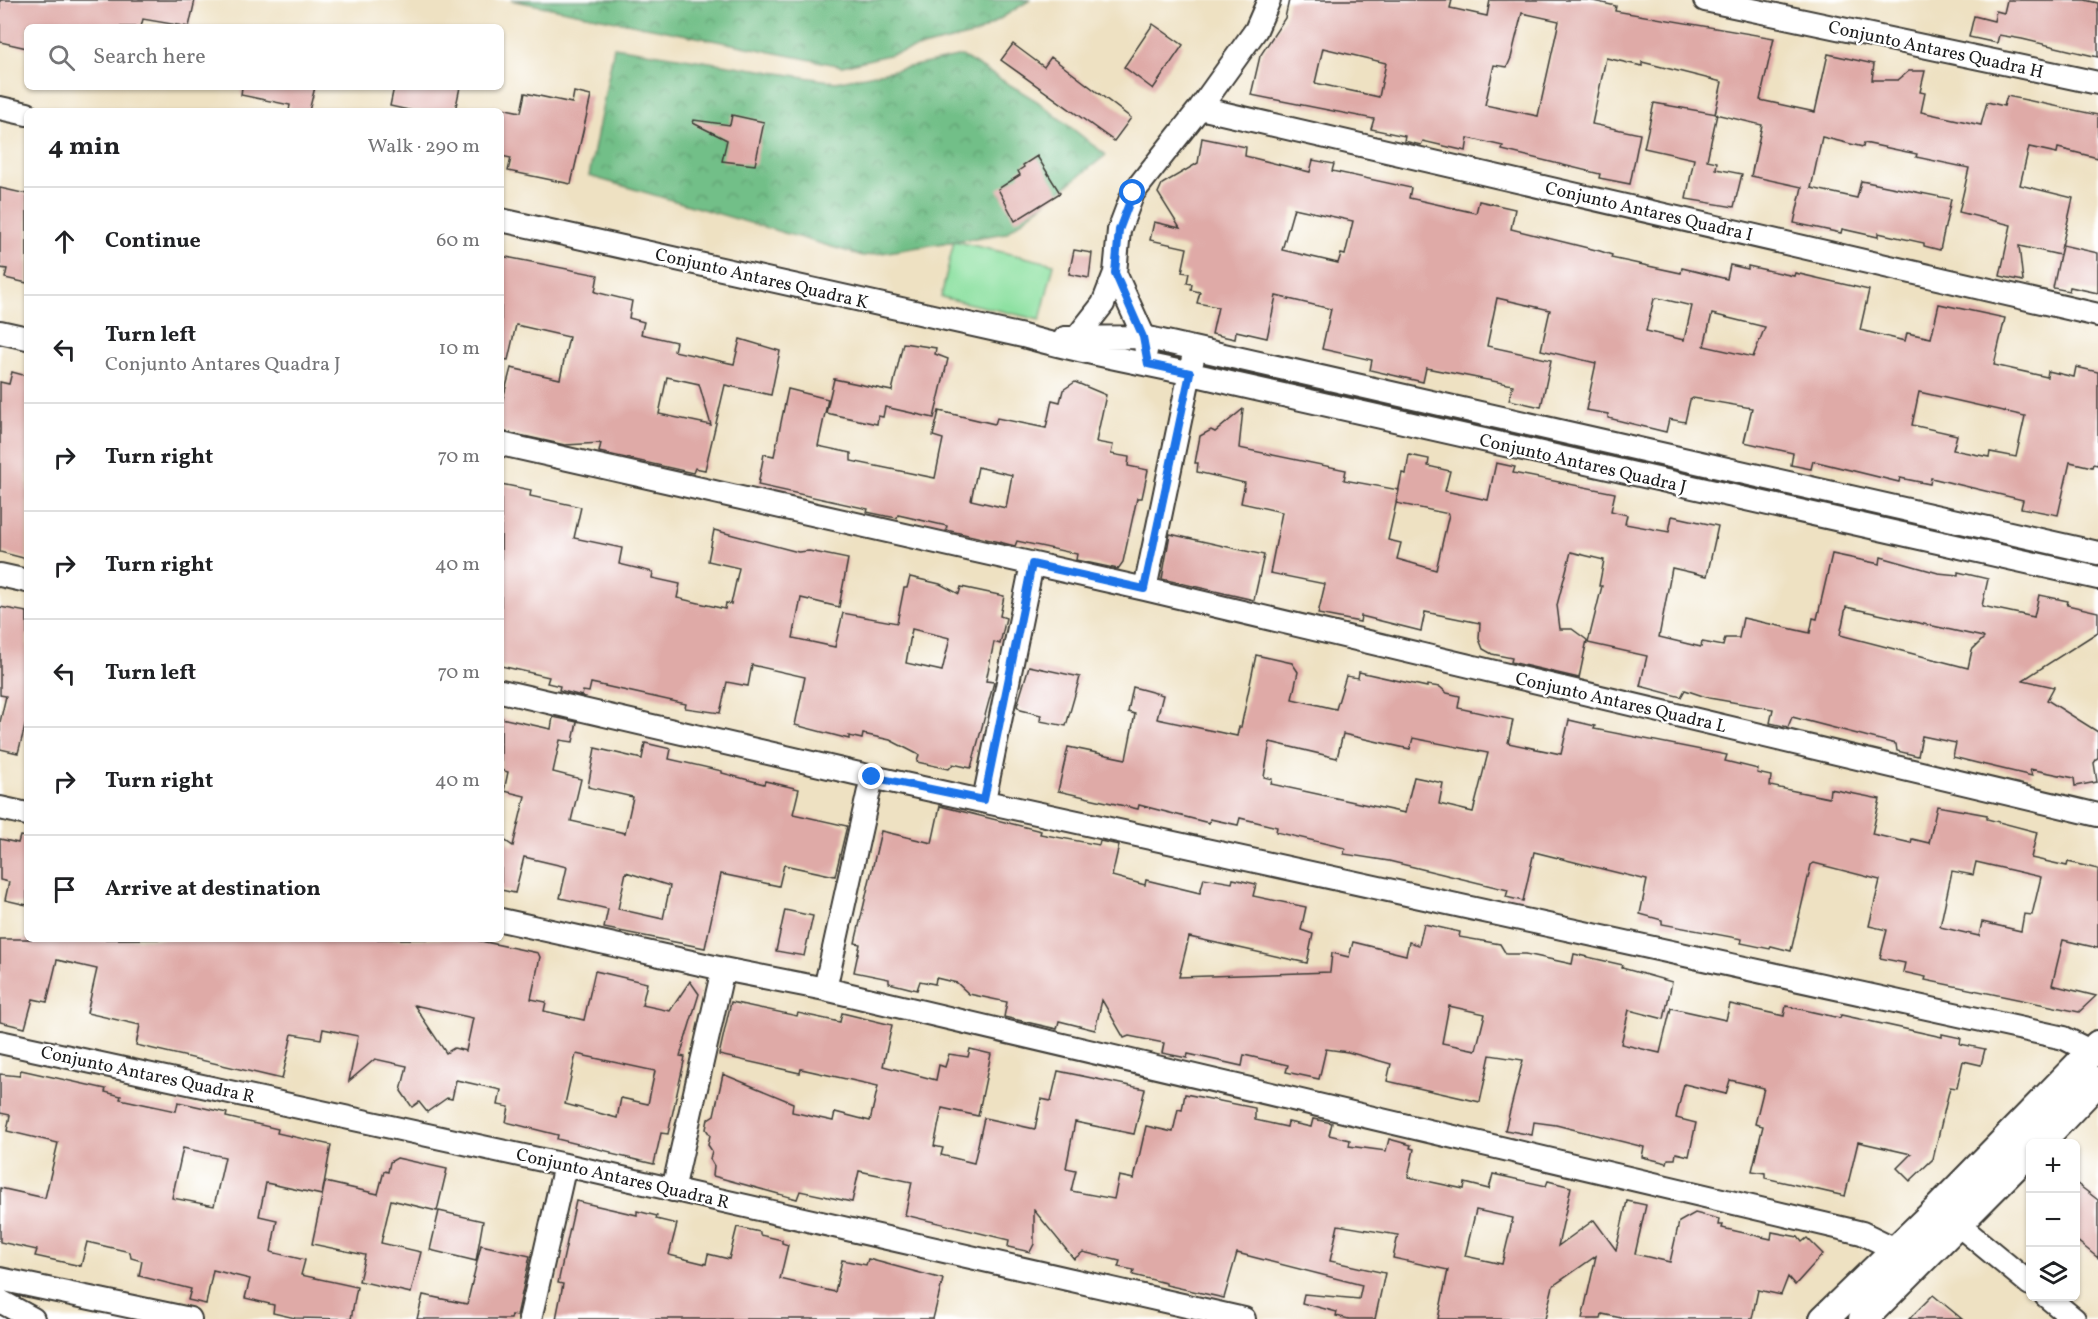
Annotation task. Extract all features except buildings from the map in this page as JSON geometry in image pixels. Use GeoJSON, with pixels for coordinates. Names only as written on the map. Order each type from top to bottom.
{"type":"FeatureCollection","features":[{"type":"Feature","properties":{"kind":"street"},"geometry":{"type":"LineString","coordinates":[[1071,344],[1103,304],[1115,273],[1119,230],[1133,193],[1200,108],[1256,30],[1269,0]]}},
{"type":"Feature","properties":{"kind":"street","name":"Conjunto Antares Quadra H"},"geometry":{"type":"LineString","coordinates":[[1705,0],[2098,83]]}},
{"type":"Feature","properties":{"kind":"street"},"geometry":{"type":"LineString","coordinates":[[0,108],[24,113]]}},
{"type":"Feature","properties":{"kind":"street","name":"Conjunto Antares Quadra I"},"geometry":{"type":"LineString","coordinates":[[1200,108],[2098,315]]}},
{"type":"Feature","properties":{"kind":"street","name":"Conjunto Antares Quadra K"},"geometry":{"type":"LineString","coordinates":[[504,221],[1023,336],[1071,344]]}},
{"type":"Feature","properties":{"kind":"street"},"geometry":{"type":"LineString","coordinates":[[1115,273],[1143,337],[1148,364]]}},
{"type":"Feature","properties":{"kind":"street"},"geometry":{"type":"LineString","coordinates":[[0,332],[24,337]]}},
{"type":"Feature","properties":{"kind":"street","name":"Conjunto Antares Quadra J"},"geometry":{"type":"LineString","coordinates":[[1071,344],[1143,337],[2098,553]]}},
{"type":"Feature","properties":{"kind":"street","name":"Conjunto Antares Quadra J"},"geometry":{"type":"LineString","coordinates":[[1071,344],[1148,364],[2098,578]]}},
{"type":"Feature","properties":{"kind":"street"},"geometry":{"type":"LineString","coordinates":[[1144,589],[1195,350]]}},
{"type":"Feature","properties":{"kind":"street","name":"Conjunto Antares Quadra L"},"geometry":{"type":"LineString","coordinates":[[504,445],[1144,589],[2098,815]]}},
{"type":"Feature","properties":{"kind":"street"},"geometry":{"type":"LineString","coordinates":[[1715,492],[1721,468]]}},
{"type":"Feature","properties":{"kind":"street"},"geometry":{"type":"LineString","coordinates":[[984,800],[1032,564]]}},
{"type":"Feature","properties":{"kind":"street"},"geometry":{"type":"LineString","coordinates":[[0,575],[24,580]]}},
{"type":"Feature","properties":{"kind":"street"},"geometry":{"type":"LineString","coordinates":[[504,692],[872,777],[2064,1038],[2096,1050],[1948,1217],[1906,1258],[1824,1319]]}},
{"type":"Feature","properties":{"kind":"street"},"geometry":{"type":"LineString","coordinates":[[825,989],[872,777]]}},
{"type":"Feature","properties":{"kind":"street"},"geometry":{"type":"LineString","coordinates":[[0,808],[24,813]]}},
{"type":"Feature","properties":{"kind":"street"},"geometry":{"type":"LineString","coordinates":[[504,921],[825,989],[1862,1233],[1906,1258]]}},
{"type":"Feature","properties":{"kind":"street"},"geometry":{"type":"LineString","coordinates":[[673,1190],[723,969]]}},
{"type":"Feature","properties":{"kind":"street","name":"Conjunto Antares Quadra R"},"geometry":{"type":"LineString","coordinates":[[0,1042],[565,1165],[1244,1319]]}},
{"type":"Feature","properties":{"kind":"street"},"geometry":{"type":"LineString","coordinates":[[2042,1139],[2098,1081]]}},
{"type":"Feature","properties":{"kind":"street"},"geometry":{"type":"LineString","coordinates":[[1948,1217],[2026,1155]]}},
{"type":"Feature","properties":{"kind":"street"},"geometry":{"type":"LineString","coordinates":[[530,1319],[565,1165]]}},
{"type":"Feature","properties":{"kind":"street"},"geometry":{"type":"LineString","coordinates":[[1948,1217],[2026,1280]]}},
{"type":"Feature","properties":{"kind":"street"},"geometry":{"type":"LineString","coordinates":[[1863,1319],[1906,1258]]}},
{"type":"Feature","properties":{"kind":"street"},"geometry":{"type":"LineString","coordinates":[[0,1279],[91,1309],[190,1319]]}},
{"type":"Feature","properties":{"kind":"street"},"geometry":{"type":"LineString","coordinates":[[2052,1301],[2074,1319]]}},
{"type":"Feature","properties":{"kind":"street"},"geometry":{"type":"LineString","coordinates":[[0,1302],[33,1319]]}},
{"type":"Feature","properties":{"kind":"green space"},"geometry":{"type":"Polygon","coordinates":[[[511,0],[1030,0],[976,34],[842,66],[511,0]]]}},
{"type":"Feature","properties":{"kind":"green space"},"geometry":{"type":"Polygon","coordinates":[[[614,47],[836,82],[962,56],[1037,101],[1106,155],[1006,233],[863,256],[589,176],[614,47]]]}},
{"type":"Feature","properties":{"kind":"green space"},"geometry":{"type":"Polygon","coordinates":[[[954,241],[1054,264],[1040,320],[941,297],[954,241]]]}},
{"type":"Feature","properties":{"kind":"route"},"geometry":{"type":"LineString","coordinates":[[872,777],[984,800],[1032,564],[1144,589],[1190,373],[1148,364],[1143,337],[1115,273],[1119,230],[1133,193]]}}]}
